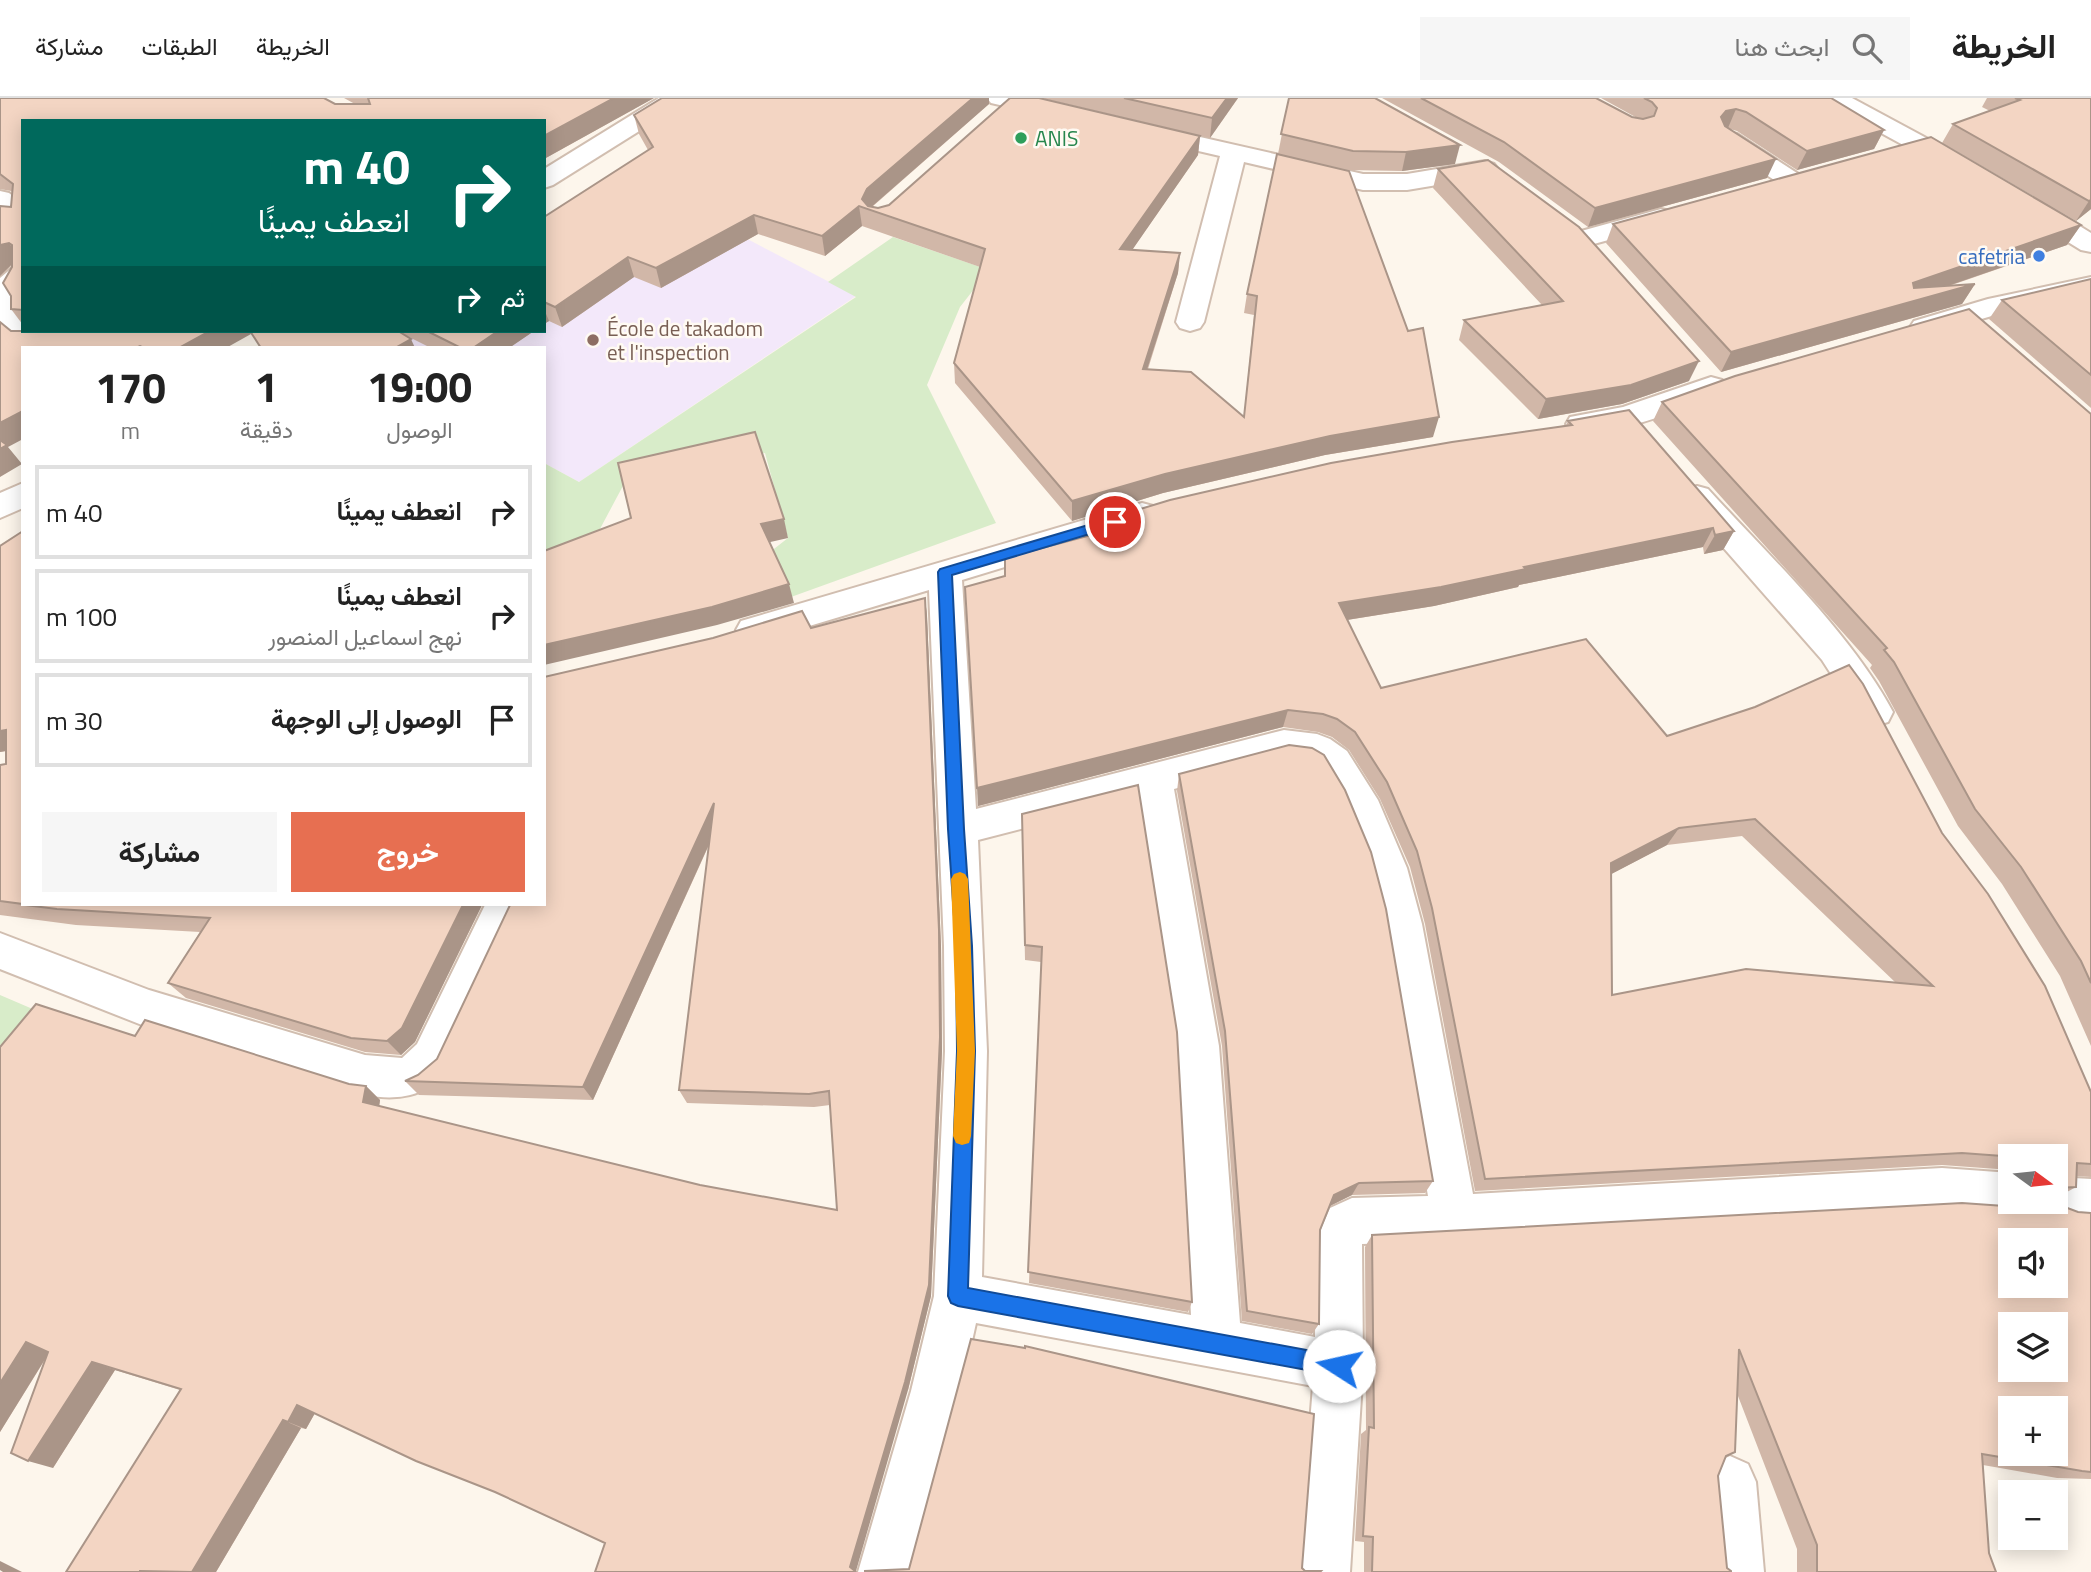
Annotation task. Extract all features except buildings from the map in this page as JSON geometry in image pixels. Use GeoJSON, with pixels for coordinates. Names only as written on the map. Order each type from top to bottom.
{"type":"FeatureCollection","features":[{"type":"Feature","properties":{"kind":"street"},"geometry":{"type":"LineString","coordinates":[[546,179],[676,98]]}},
{"type":"Feature","properties":{"kind":"street"},"geometry":{"type":"LineString","coordinates":[[1833,98],[1986,181]]}},
{"type":"Feature","properties":{"kind":"street"},"geometry":{"type":"LineString","coordinates":[[1000,106],[1076,116]]}},
{"type":"Feature","properties":{"kind":"street"},"geometry":{"type":"LineString","coordinates":[[1129,128],[1363,183],[1498,176],[1454,150]]}},
{"type":"Feature","properties":{"kind":"street"},"geometry":{"type":"LineString","coordinates":[[1727,138],[1791,180]]}},
{"type":"Feature","properties":{"kind":"street"},"geometry":{"type":"LineString","coordinates":[[1884,156],[1923,146]]}},
{"type":"Feature","properties":{"kind":"street"},"geometry":{"type":"LineString","coordinates":[[1190,322],[1234,152]]}},
{"type":"Feature","properties":{"kind":"street"},"geometry":{"type":"LineString","coordinates":[[1765,187],[1817,173]]}},
{"type":"Feature","properties":{"kind":"street"},"geometry":{"type":"LineString","coordinates":[[2010,195],[2091,244]]}},
{"type":"Feature","properties":{"kind":"street"},"geometry":{"type":"LineString","coordinates":[[0,199],[21,216]]}},
{"type":"Feature","properties":{"kind":"street"},"geometry":{"type":"LineString","coordinates":[[1560,222],[1591,248],[1687,209]]}},
{"type":"Feature","properties":{"kind":"street"},"geometry":{"type":"LineString","coordinates":[[21,274],[9,285],[0,303],[4,314],[21,332]]}},
{"type":"Feature","properties":{"kind":"street"},"geometry":{"type":"LineString","coordinates":[[1893,336],[1973,324],[1988,308],[2091,285]]}},
{"type":"Feature","properties":{"kind":"street"},"geometry":{"type":"LineString","coordinates":[[23,333],[42,346]]}},
{"type":"Feature","properties":{"kind":"street"},"geometry":{"type":"LineString","coordinates":[[1548,431],[1628,416],[1716,378]]}},
{"type":"Feature","properties":{"kind":"street"},"geometry":{"type":"LineString","coordinates":[[1628,416],[1654,446]]}},
{"type":"Feature","properties":{"kind":"street"},"geometry":{"type":"LineString","coordinates":[[1679,475],[1834,651],[1864,692],[1892,745]]}},
{"type":"Feature","properties":{"kind":"street"},"geometry":{"type":"LineString","coordinates":[[0,507],[21,495]]}},
{"type":"Feature","properties":{"kind":"street"},"geometry":{"type":"LineString","coordinates":[[730,637],[1164,507]]}},
{"type":"Feature","properties":{"kind":"street"},"geometry":{"type":"LineString","coordinates":[[884,1572],[936,1391],[958,1296],[966,1051],[964,946],[945,572]]}},
{"type":"Feature","properties":{"kind":"street"},"geometry":{"type":"LineString","coordinates":[[956,829],[1284,745],[1307,746],[1324,752],[1340,769],[1359,800],[1387,868],[1402,925],[1455,1218]]}},
{"type":"Feature","properties":{"kind":"street"},"geometry":{"type":"LineString","coordinates":[[1154,779],[1198,1046],[1217,1344]]}},
{"type":"Feature","properties":{"kind":"street"},"geometry":{"type":"LineString","coordinates":[[0,951],[147,1008],[365,1075],[400,1079],[422,1070],[432,1058],[505,906]]}},
{"type":"Feature","properties":{"kind":"street"},"geometry":{"type":"LineString","coordinates":[[1324,1572],[1339,1366],[1339,1241],[1346,1224],[1352,1221],[1455,1218],[1942,1189],[1998,1194]]}},
{"type":"Feature","properties":{"kind":"street"},"geometry":{"type":"LineString","coordinates":[[2068,1200],[2091,1202]]}},
{"type":"Feature","properties":{"kind":"street"},"geometry":{"type":"LineString","coordinates":[[958,1296],[1339,1366]]}},
{"type":"Feature","properties":{"kind":"street"},"geometry":{"type":"LineString","coordinates":[[1730,1482],[1738,1572]]}},
{"type":"Feature","properties":{"kind":"shaded area","name":"École de takadom et l'inspection"},"geometry":{"type":"Polygon","coordinates":[[[696,212],[856,296],[579,482],[546,464],[546,346],[406,346],[381,333],[546,333],[546,236],[696,212]]]}},
{"type":"Feature","properties":{"kind":"green space"},"geometry":{"type":"Polygon","coordinates":[[[893,237],[989,270],[960,307],[927,385],[996,523],[791,597],[770,552],[788,538],[765,453],[625,482],[585,557],[546,572],[546,464],[579,482],[856,297],[828,282],[893,237]]]}},
{"type":"Feature","properties":{"kind":"green space"},"geometry":{"type":"Polygon","coordinates":[[[0,995],[56,1019],[0,1088],[0,995]]]}},
{"type":"Feature","properties":{"kind":"slow traffic"},"geometry":{"type":"LineString","coordinates":[[960,879],[966,1051],[962,1136]]}},
{"type":"Feature","properties":{"kind":"place","name":"ANIS"},"geometry":{"type":"Point","coordinates":[1021,138]}},
{"type":"Feature","properties":{"kind":"place","name":"cafetria"},"geometry":{"type":"Point","coordinates":[2039,256]}},
{"type":"Feature","properties":{"kind":"place","name":"École de takadom et l'inspection"},"geometry":{"type":"Point","coordinates":[593,340]}},
{"type":"Feature","properties":{"kind":"route"},"geometry":{"type":"LineString","coordinates":[[1115,522],[945,572],[964,946],[966,1051],[958,1296],[1339,1366]]}}]}
